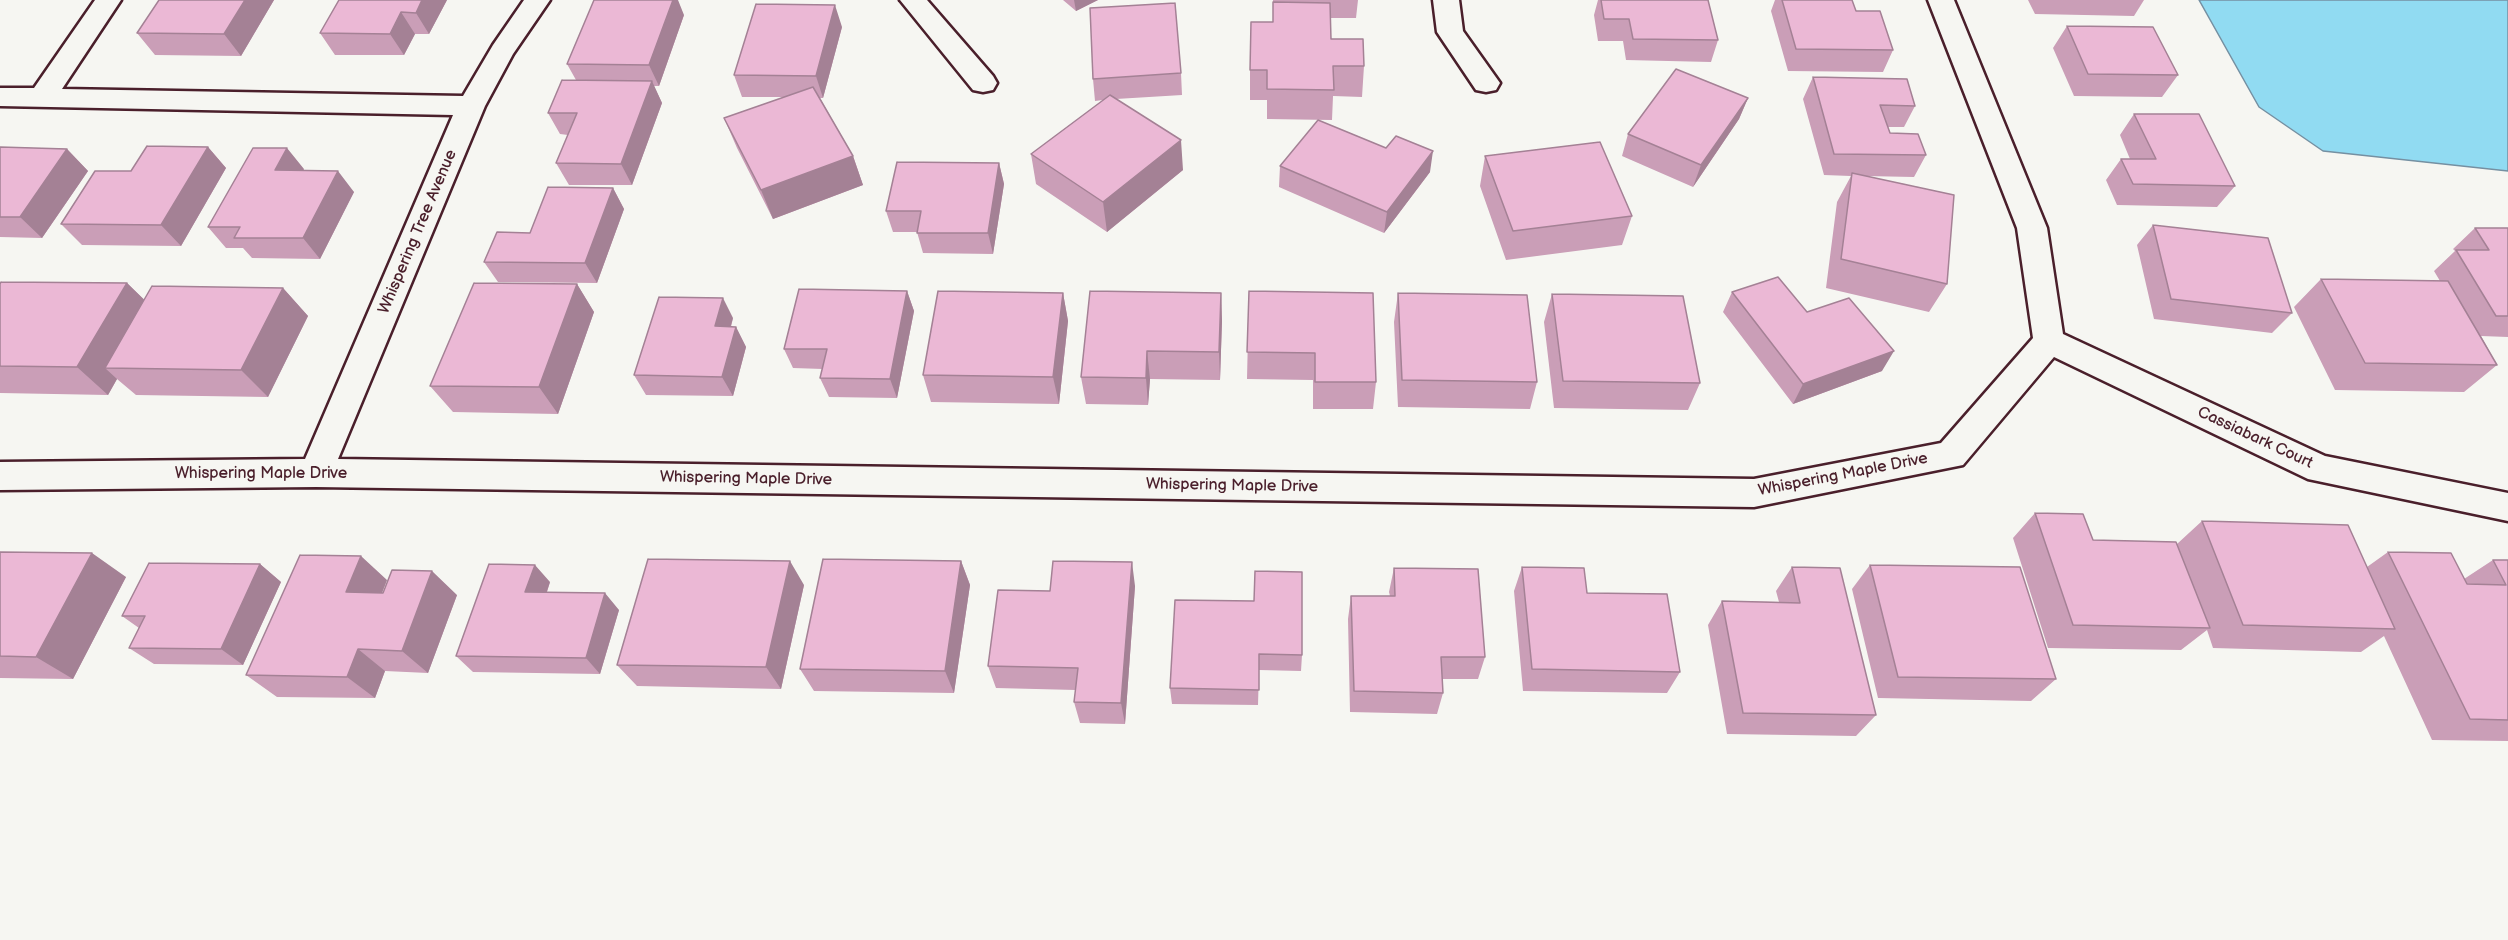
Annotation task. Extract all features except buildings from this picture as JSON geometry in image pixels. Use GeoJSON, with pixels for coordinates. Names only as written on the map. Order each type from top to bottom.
{"type":"FeatureCollection","features":[{"type":"Feature","properties":{"kind":"street"},"geometry":{"type":"LineString","coordinates":[[42,97],[108,0]]}},
{"type":"Feature","properties":{"kind":"street","name":"Whispering Tree Avenue"},"geometry":{"type":"LineString","coordinates":[[316,473],[471,106],[502,51],[537,0]]}},
{"type":"Feature","properties":{"kind":"street"},"geometry":{"type":"LineString","coordinates":[[913,0],[983,83]]}},
{"type":"Feature","properties":{"kind":"street"},"geometry":{"type":"LineString","coordinates":[[1446,0],[1450,32],[1486,83]]}},
{"type":"Feature","properties":{"kind":"street"},"geometry":{"type":"LineString","coordinates":[[1941,0],[2032,228],[2049,341]]}},
{"type":"Feature","properties":{"kind":"street"},"geometry":{"type":"LineString","coordinates":[[0,97],[471,106]]}},
{"type":"Feature","properties":{"kind":"street","name":"Whispering Maple Drive"},"geometry":{"type":"LineString","coordinates":[[0,476],[316,473],[1754,493],[1951,455],[2049,341]]}},
{"type":"Feature","properties":{"kind":"street","name":"Cassiabark Court"},"geometry":{"type":"LineString","coordinates":[[2049,341],[2320,469],[2508,507]]}},
{"type":"Feature","properties":{"kind":"water"},"geometry":{"type":"Polygon","coordinates":[[[2199,0],[2508,0],[2508,171],[2323,151],[2259,107],[2199,0]]]}}]}
